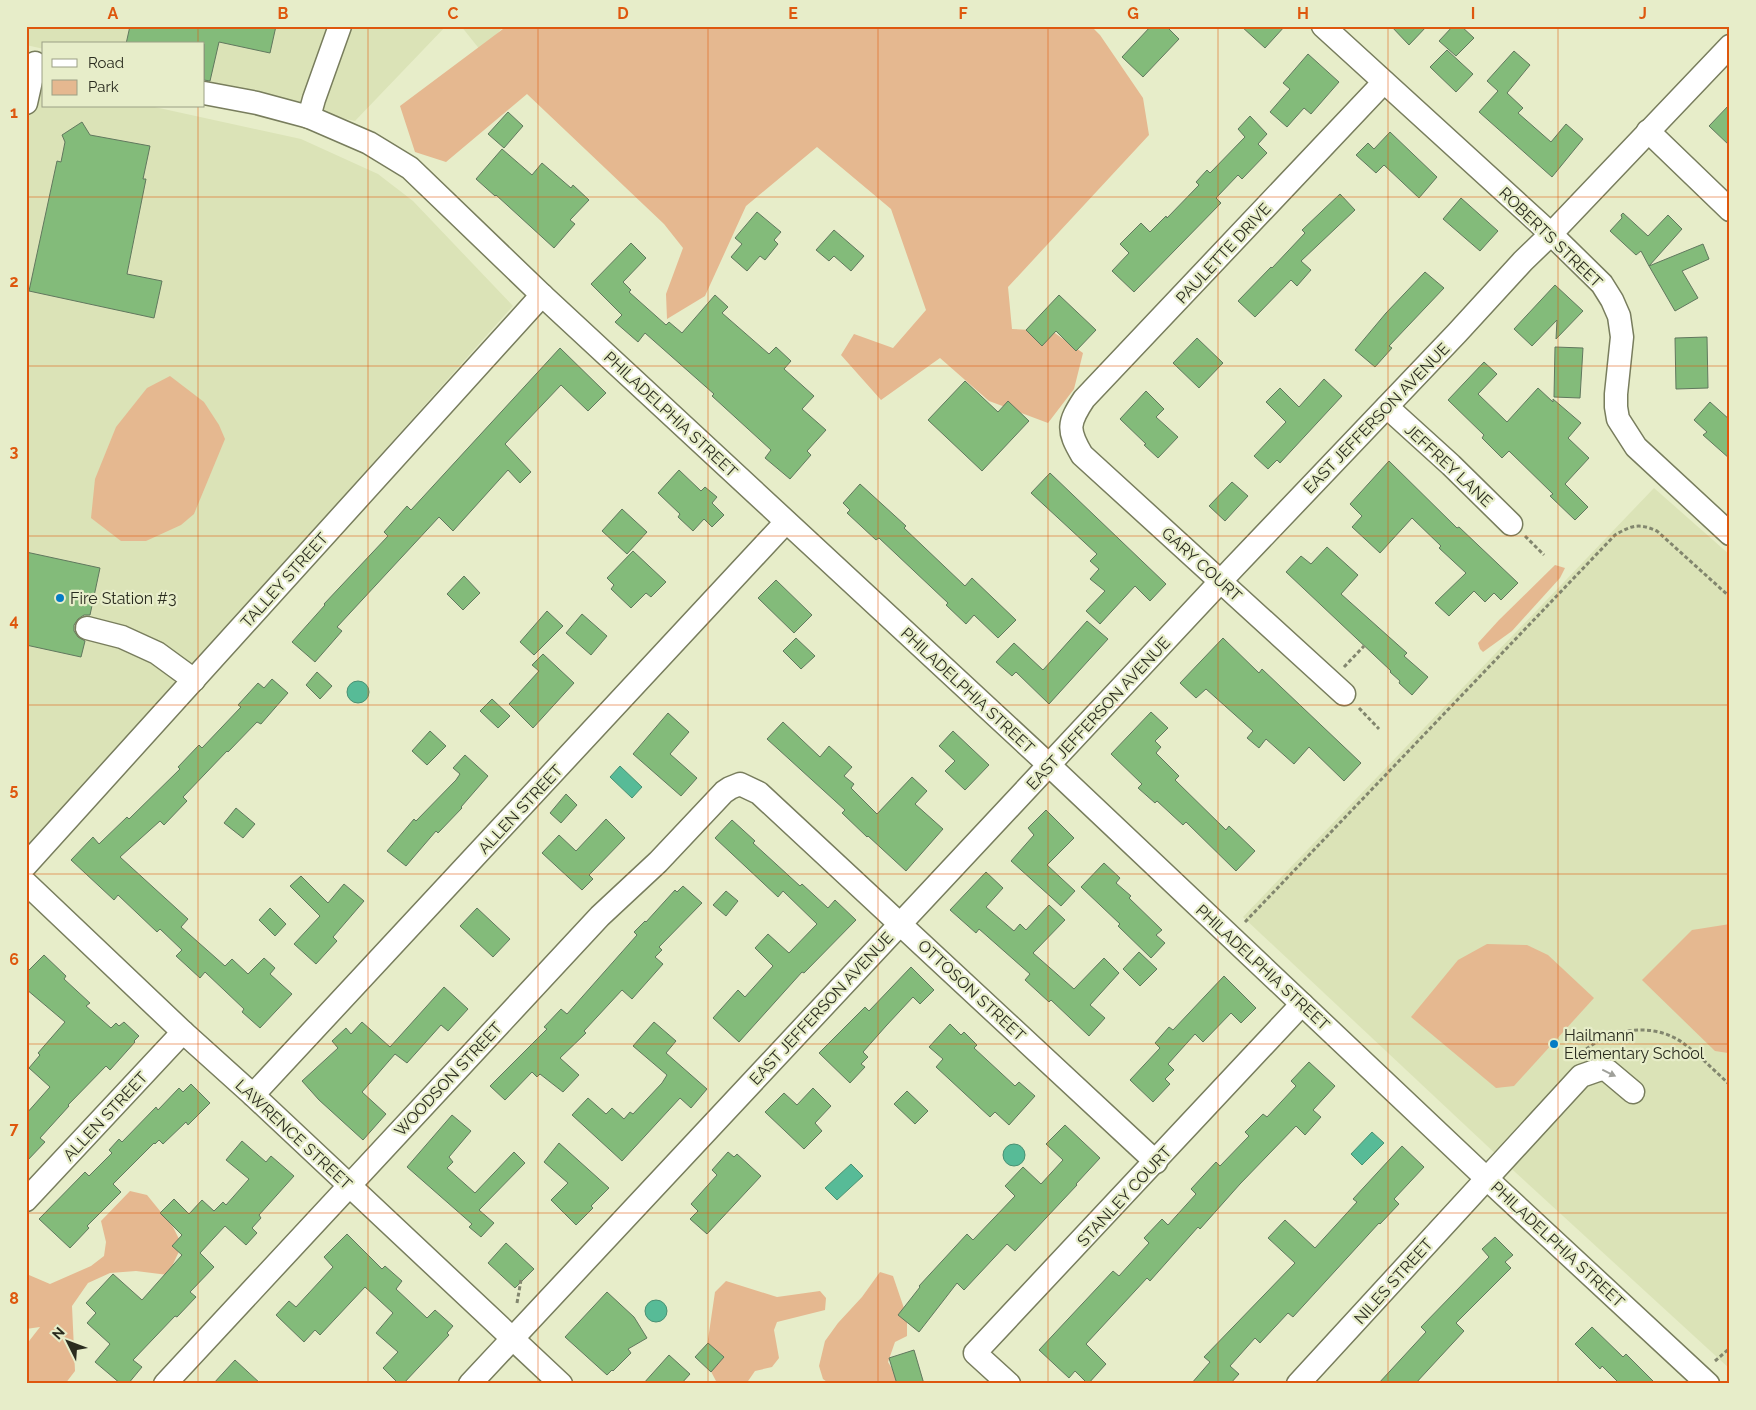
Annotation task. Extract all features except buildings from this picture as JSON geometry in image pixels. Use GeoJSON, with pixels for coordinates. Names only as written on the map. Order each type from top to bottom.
{"type":"FeatureCollection","features":[{"type":"Feature","properties":{"kind":"street"},"geometry":{"type":"LineString","coordinates":[[309,117],[340,26]]}},
{"type":"Feature","properties":{"kind":"street","name":"ROBERTS STREET"},"geometry":{"type":"LineString","coordinates":[[1323,26],[1551,234],[1602,284],[1619,316],[1622,337],[1616,408],[1618,419],[1636,447],[1730,534]]}},
{"type":"Feature","properties":{"kind":"street","name":"EAST JEFFERSON AVENUE"},"geometry":{"type":"LineString","coordinates":[[470,1384],[1221,580],[1730,46]]}},
{"type":"Feature","properties":{"kind":"street"},"geometry":{"type":"LineString","coordinates":[[26,103],[35,63]]}},
{"type":"Feature","properties":{"kind":"street","name":"PAULETTE DRIVE"},"geometry":{"type":"LineString","coordinates":[[1070,428],[1076,412],[1084,399],[1384,82]]}},
{"type":"Feature","properties":{"kind":"street","name":"PHILADELPHIA STREET"},"geometry":{"type":"LineString","coordinates":[[205,93],[257,103],[309,117],[369,143],[410,168],[542,295],[1049,765],[1486,1178],[1708,1384]]}},
{"type":"Feature","properties":{"kind":"street"},"geometry":{"type":"LineString","coordinates":[[1648,131],[1730,210]]}},
{"type":"Feature","properties":{"kind":"street","name":"TALLEY STREET"},"geometry":{"type":"LineString","coordinates":[[26,866],[542,295]]}},
{"type":"Feature","properties":{"kind":"street","name":"JEFFREY LANE"},"geometry":{"type":"LineString","coordinates":[[1386,407],[1451,465],[1511,524]]}},
{"type":"Feature","properties":{"kind":"street","name":"GARY COURT"},"geometry":{"type":"LineString","coordinates":[[1070,428],[1074,442],[1082,455],[1344,694]]}},
{"type":"Feature","properties":{"kind":"street","name":"ALLEN STREET"},"geometry":{"type":"LineString","coordinates":[[253,1095],[786,522]]}},
{"type":"Feature","properties":{"kind":"street"},"geometry":{"type":"LineString","coordinates":[[87,628],[122,637],[157,653],[194,680]]}},
{"type":"Feature","properties":{"kind":"street","name":"OTTOSON STREET"},"geometry":{"type":"LineString","coordinates":[[740,784],[759,793],[1156,1162]]}},
{"type":"Feature","properties":{"kind":"street","name":"WOODSON STREET"},"geometry":{"type":"LineString","coordinates":[[166,1384],[600,916],[658,862],[724,792],[740,784]]}},
{"type":"Feature","properties":{"kind":"street","name":"LAWRENCE STREET"},"geometry":{"type":"LineString","coordinates":[[26,883],[561,1384]]}},
{"type":"Feature","properties":{"kind":"street","name":"STANLEY COURT"},"geometry":{"type":"LineString","coordinates":[[1009,1384],[975,1353],[1302,1004]]}},
{"type":"Feature","properties":{"kind":"street","name":"ALLEN STREET"},"geometry":{"type":"LineString","coordinates":[[26,1200],[183,1032]]}},
{"type":"Feature","properties":{"kind":"street","name":"NILES STREET"},"geometry":{"type":"LineString","coordinates":[[1298,1384],[1581,1076],[1601,1069],[1608,1071],[1633,1092]]}},
{"type":"Feature","properties":{"kind":"path"},"geometry":{"type":"LineString","coordinates":[[1244,923],[1615,535],[1629,527],[1644,526],[1657,532],[1730,597]]}},
{"type":"Feature","properties":{"kind":"path"},"geometry":{"type":"LineString","coordinates":[[1528,539],[1544,555]]}},
{"type":"Feature","properties":{"kind":"path"},"geometry":{"type":"LineString","coordinates":[[1344,668],[1364,646]]}},
{"type":"Feature","properties":{"kind":"path"},"geometry":{"type":"LineString","coordinates":[[1344,694],[1379,729]]}},
{"type":"Feature","properties":{"kind":"path"},"geometry":{"type":"LineString","coordinates":[[517,1306],[521,1280]]}},
{"type":"Feature","properties":{"kind":"path"},"geometry":{"type":"LineString","coordinates":[[1715,1361],[1730,1348]]}},
{"type":"Feature","properties":{"kind":"shaded area"},"geometry":{"type":"Polygon","coordinates":[[[26,26],[446,26],[355,121],[205,86],[205,42],[42,42],[42,49],[26,45],[26,26]]]}},
{"type":"Feature","properties":{"kind":"shaded area"},"geometry":{"type":"Polygon","coordinates":[[[461,26],[504,26],[481,51],[461,26]]]}},
{"type":"Feature","properties":{"kind":"shaded area"},"geometry":{"type":"Polygon","coordinates":[[[26,79],[42,83],[42,108],[159,108],[301,139],[378,174],[413,201],[513,306],[26,851],[26,79]]]}},
{"type":"Feature","properties":{"kind":"shaded area","name":"Hailmann Elementary School"},"geometry":{"type":"Polygon","coordinates":[[[1654,488],[1730,555],[1730,1369],[1515,1172],[1243,917],[1654,488]]]}},
{"type":"Feature","properties":{"kind":"shaded area"},"geometry":{"type":"Polygon","coordinates":[[[358,681],[366,684],[369,692],[366,700],[358,703],[350,700],[347,692],[350,684],[358,681]]]}},
{"type":"Feature","properties":{"kind":"shaded area"},"geometry":{"type":"Polygon","coordinates":[[[620,766],[642,787],[632,798],[610,777],[620,766]]]}},
{"type":"Feature","properties":{"kind":"shaded area"},"geometry":{"type":"Polygon","coordinates":[[[1372,1132],[1384,1143],[1362,1165],[1351,1154],[1372,1132]]]}},
{"type":"Feature","properties":{"kind":"shaded area"},"geometry":{"type":"Polygon","coordinates":[[[1010,1144],[1018,1144],[1025,1151],[1025,1159],[1018,1166],[1010,1166],[1003,1159],[1003,1151],[1010,1144]]]}},
{"type":"Feature","properties":{"kind":"shaded area"},"geometry":{"type":"Polygon","coordinates":[[[851,1164],[863,1176],[837,1200],[825,1188],[851,1164]]]}},
{"type":"Feature","properties":{"kind":"shaded area"},"geometry":{"type":"Polygon","coordinates":[[[656,1300],[664,1303],[667,1311],[664,1319],[656,1322],[648,1319],[645,1311],[648,1303],[656,1300]]]}},
{"type":"Feature","properties":{"kind":"green space"},"geometry":{"type":"Polygon","coordinates":[[[507,26],[1091,26],[1100,35],[1143,98],[1149,135],[1008,287],[1012,329],[1052,331],[1083,353],[1074,389],[1048,423],[989,401],[940,358],[881,400],[841,355],[854,334],[893,348],[926,310],[891,209],[817,147],[746,206],[705,296],[667,319],[666,294],[683,248],[664,224],[527,94],[446,162],[415,152],[400,106],[507,26]]]}},
{"type":"Feature","properties":{"kind":"green space"},"geometry":{"type":"Polygon","coordinates":[[[170,376],[204,402],[219,425],[225,439],[194,514],[181,525],[146,541],[121,541],[91,518],[95,479],[116,427],[147,388],[170,376]]]}},
{"type":"Feature","properties":{"kind":"green space"},"geometry":{"type":"Polygon","coordinates":[[[1555,565],[1565,568],[1560,578],[1512,631],[1483,652],[1478,643],[1555,565]]]}},
{"type":"Feature","properties":{"kind":"green space"},"geometry":{"type":"Polygon","coordinates":[[[1730,924],[1730,1051],[1728,1053],[1715,1051],[1642,980],[1692,930],[1730,924]]]}},
{"type":"Feature","properties":{"kind":"green space"},"geometry":{"type":"Polygon","coordinates":[[[1487,944],[1527,945],[1548,955],[1594,998],[1514,1086],[1496,1088],[1411,1017],[1458,960],[1487,944]]]}},
{"type":"Feature","properties":{"kind":"green space"},"geometry":{"type":"Polygon","coordinates":[[[130,1191],[147,1195],[173,1227],[182,1245],[168,1275],[136,1271],[110,1273],[88,1283],[72,1306],[75,1371],[65,1384],[26,1384],[26,1345],[40,1327],[26,1329],[26,1278],[29,1275],[50,1284],[91,1266],[104,1256],[106,1242],[101,1221],[130,1191]]]}},
{"type":"Feature","properties":{"kind":"green space"},"geometry":{"type":"Polygon","coordinates":[[[880,1272],[893,1276],[907,1317],[907,1336],[895,1342],[888,1362],[901,1384],[830,1384],[823,1379],[819,1366],[825,1341],[838,1323],[862,1297],[880,1272]]]}},
{"type":"Feature","properties":{"kind":"green space"},"geometry":{"type":"Polygon","coordinates":[[[726,1281],[777,1297],[820,1291],[826,1298],[825,1310],[777,1322],[774,1330],[779,1358],[772,1367],[755,1371],[746,1384],[721,1384],[716,1381],[705,1360],[715,1292],[726,1281]]]}},
{"type":"Feature","properties":{"kind":"place","name":"Fire Station #3"},"geometry":{"type":"Point","coordinates":[60,598]}},
{"type":"Feature","properties":{"kind":"place","name":"Hailmann Elementary School"},"geometry":{"type":"Point","coordinates":[1554,1044]}}]}
